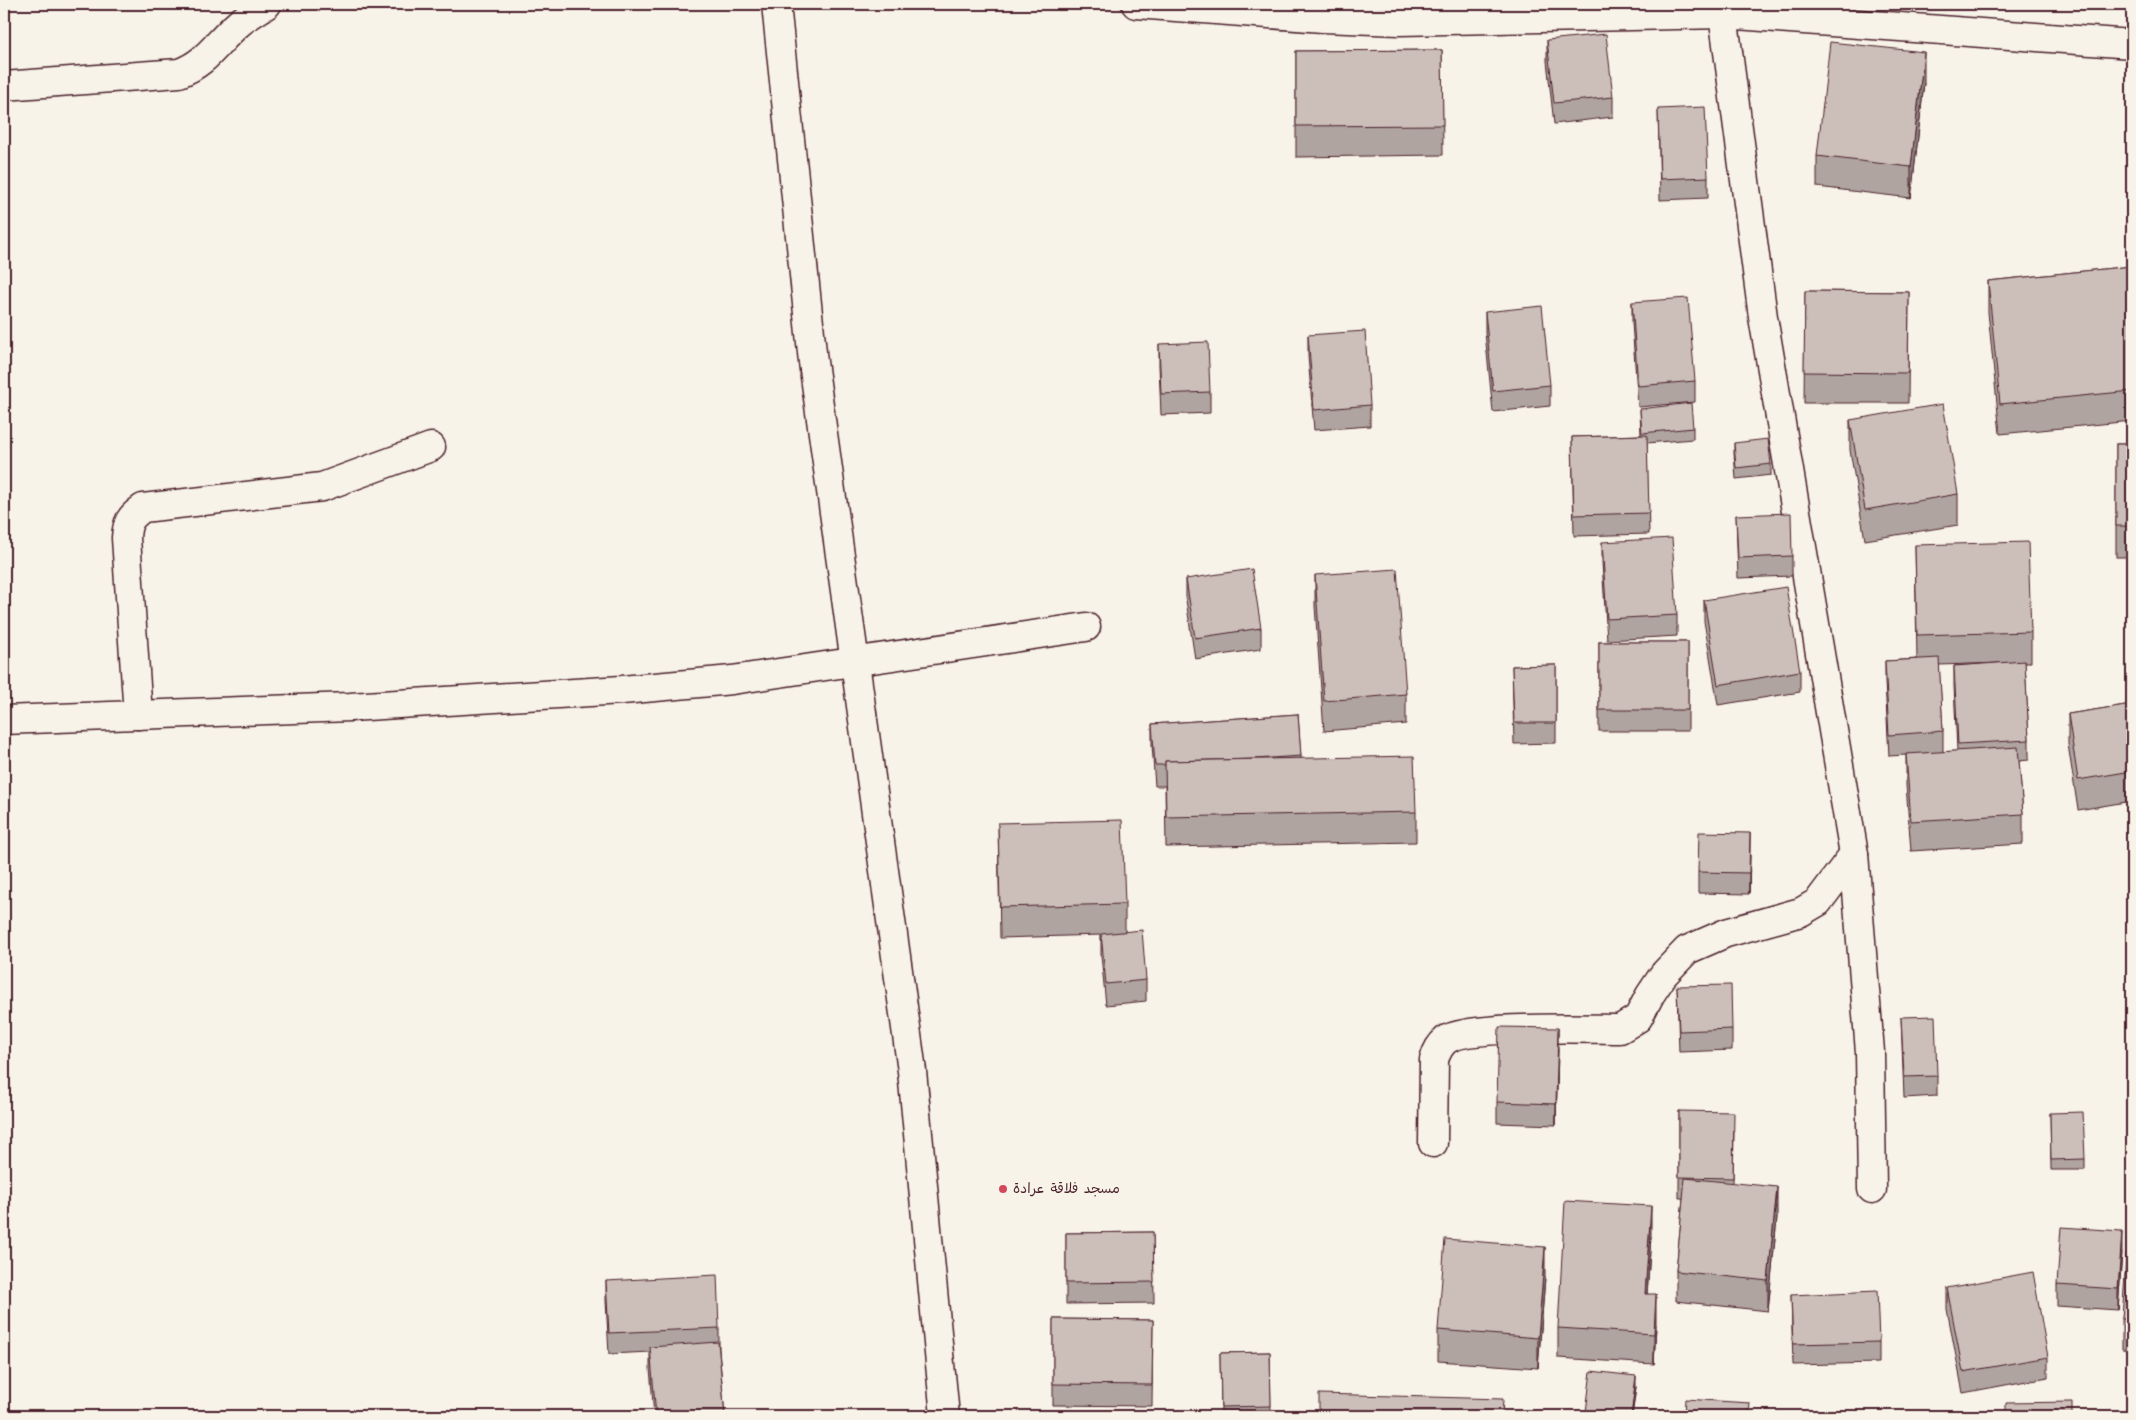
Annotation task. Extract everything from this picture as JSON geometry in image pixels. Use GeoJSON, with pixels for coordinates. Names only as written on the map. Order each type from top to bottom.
{"type":"FeatureCollection","features":[{"type":"Feature","properties":{"kind":"street"},"geometry":{"type":"LineString","coordinates":[[4,86],[179,73],[194,68],[207,58],[239,23],[267,4]]}},
{"type":"Feature","properties":{"kind":"street"},"geometry":{"type":"LineString","coordinates":[[776,4],[813,362],[912,1071],[945,1416]]}},
{"type":"Feature","properties":{"kind":"street"},"geometry":{"type":"LineString","coordinates":[[1136,4],[1321,11],[1484,20],[1613,15],[1723,14],[2132,44]]}},
{"type":"Feature","properties":{"kind":"street"},"geometry":{"type":"LineString","coordinates":[[1723,14],[1763,317],[1854,854],[1870,1052],[1872,1189]]}},
{"type":"Feature","properties":{"kind":"street"},"geometry":{"type":"LineString","coordinates":[[138,715],[126,538],[126,526],[130,517],[143,508],[322,487],[431,447]]}},
{"type":"Feature","properties":{"kind":"street"},"geometry":{"type":"LineString","coordinates":[[4,720],[350,707],[622,690],[732,680],[1086,627]]}},
{"type":"Feature","properties":{"kind":"street"},"geometry":{"type":"LineString","coordinates":[[1433,1143],[1434,1060],[1436,1053],[1446,1040],[1477,1030],[1620,1029],[1638,1018],[1664,974],[1686,950],[1726,933],[1801,912],[1818,902],[1854,854]]}},
{"type":"Feature","properties":{"kind":"building"},"geometry":{"type":"Polygon","coordinates":[[[1606,34],[1613,97],[1554,103],[1547,40],[1606,34]]]}},
{"type":"Feature","properties":{"kind":"building"},"geometry":{"type":"Polygon","coordinates":[[[1830,42],[1924,52],[1911,167],[1817,156],[1830,42]]]}},
{"type":"Feature","properties":{"kind":"building"},"geometry":{"type":"Polygon","coordinates":[[[1442,50],[1443,125],[1296,126],[1296,51],[1442,50]]]}},
{"type":"Feature","properties":{"kind":"building"},"geometry":{"type":"Polygon","coordinates":[[[1705,107],[1708,177],[1660,179],[1658,109],[1705,107]]]}},
{"type":"Feature","properties":{"kind":"building"},"geometry":{"type":"Polygon","coordinates":[[[2132,266],[2132,391],[2000,404],[1988,281],[2132,266]]]}},
{"type":"Feature","properties":{"kind":"building"},"geometry":{"type":"Polygon","coordinates":[[[1805,291],[1909,292],[1908,373],[1804,372],[1805,291]]]}},
{"type":"Feature","properties":{"kind":"building"},"geometry":{"type":"Polygon","coordinates":[[[1688,298],[1695,381],[1638,386],[1632,302],[1688,298]]]}},
{"type":"Feature","properties":{"kind":"building"},"geometry":{"type":"Polygon","coordinates":[[[1542,306],[1550,385],[1493,391],[1485,312],[1542,306]]]}},
{"type":"Feature","properties":{"kind":"building"},"geometry":{"type":"Polygon","coordinates":[[[1365,331],[1370,405],[1314,410],[1308,335],[1365,331]]]}},
{"type":"Feature","properties":{"kind":"building"},"geometry":{"type":"Polygon","coordinates":[[[1208,342],[1210,392],[1161,394],[1159,344],[1208,342]]]}},
{"type":"Feature","properties":{"kind":"building"},"geometry":{"type":"Polygon","coordinates":[[[1691,403],[1693,428],[1642,433],[1640,409],[1691,403]]]}},
{"type":"Feature","properties":{"kind":"building"},"geometry":{"type":"Polygon","coordinates":[[[1943,404],[1958,494],[1865,510],[1850,420],[1943,404]]]}},
{"type":"Feature","properties":{"kind":"building"},"geometry":{"type":"Polygon","coordinates":[[[1647,435],[1649,513],[1574,515],[1572,437],[1647,435]]]}},
{"type":"Feature","properties":{"kind":"building"},"geometry":{"type":"Polygon","coordinates":[[[1768,439],[1771,464],[1736,468],[1734,443],[1768,439]]]}},
{"type":"Feature","properties":{"kind":"building"},"geometry":{"type":"Polygon","coordinates":[[[2116,444],[2132,444],[2132,526],[2116,526],[2116,444]]]}},
{"type":"Feature","properties":{"kind":"building"},"geometry":{"type":"Polygon","coordinates":[[[1791,513],[1792,556],[1738,558],[1736,515],[1791,513]]]}},
{"type":"Feature","properties":{"kind":"building"},"geometry":{"type":"Polygon","coordinates":[[[1672,538],[1677,615],[1607,619],[1602,542],[1672,538]]]}},
{"type":"Feature","properties":{"kind":"building"},"geometry":{"type":"Polygon","coordinates":[[[2028,542],[2031,632],[1917,635],[1915,545],[2028,542]]]}},
{"type":"Feature","properties":{"kind":"building"},"geometry":{"type":"Polygon","coordinates":[[[1252,569],[1261,628],[1195,638],[1186,579],[1252,569]]]}},
{"type":"Feature","properties":{"kind":"building"},"geometry":{"type":"Polygon","coordinates":[[[1397,569],[1406,694],[1324,701],[1315,575],[1397,569]]]}},
{"type":"Feature","properties":{"kind":"building"},"geometry":{"type":"Polygon","coordinates":[[[1786,587],[1800,671],[1718,685],[1704,600],[1786,587]]]}},
{"type":"Feature","properties":{"kind":"building"},"geometry":{"type":"Polygon","coordinates":[[[1599,642],[1688,642],[1688,710],[1599,710],[1599,642]]]}},
{"type":"Feature","properties":{"kind":"building"},"geometry":{"type":"Polygon","coordinates":[[[1939,658],[1943,731],[1889,735],[1885,661],[1939,658]]]}},
{"type":"Feature","properties":{"kind":"building"},"geometry":{"type":"Polygon","coordinates":[[[2025,661],[2029,740],[1958,744],[1954,666],[2025,661]]]}},
{"type":"Feature","properties":{"kind":"building"},"geometry":{"type":"Polygon","coordinates":[[[1556,665],[1556,723],[1514,723],[1512,666],[1556,665]]]}},
{"type":"Feature","properties":{"kind":"building"},"geometry":{"type":"Polygon","coordinates":[[[2132,704],[2132,771],[2078,780],[2068,714],[2132,704]]]}},
{"type":"Feature","properties":{"kind":"building"},"geometry":{"type":"Polygon","coordinates":[[[1298,714],[1301,756],[1165,761],[1165,765],[1155,765],[1152,724],[1298,714]]]}},
{"type":"Feature","properties":{"kind":"building"},"geometry":{"type":"Polygon","coordinates":[[[2018,747],[2023,814],[1911,821],[1906,754],[2018,747]]]}},
{"type":"Feature","properties":{"kind":"building"},"geometry":{"type":"Polygon","coordinates":[[[1414,756],[1416,812],[1166,817],[1165,761],[1414,756]]]}},
{"type":"Feature","properties":{"kind":"building"},"geometry":{"type":"Polygon","coordinates":[[[1122,820],[1125,904],[1000,907],[998,823],[1122,820]]]}},
{"type":"Feature","properties":{"kind":"building"},"geometry":{"type":"Polygon","coordinates":[[[1699,832],[1750,833],[1749,873],[1698,872],[1699,832]]]}},
{"type":"Feature","properties":{"kind":"building"},"geometry":{"type":"Polygon","coordinates":[[[1142,930],[1146,980],[1106,984],[1101,934],[1142,930]]]}},
{"type":"Feature","properties":{"kind":"building"},"geometry":{"type":"Polygon","coordinates":[[[1731,985],[1732,1029],[1679,1031],[1677,986],[1731,985]]]}},
{"type":"Feature","properties":{"kind":"building"},"geometry":{"type":"Polygon","coordinates":[[[1935,1016],[1937,1076],[1904,1077],[1901,1017],[1935,1016]]]}},
{"type":"Feature","properties":{"kind":"building"},"geometry":{"type":"Polygon","coordinates":[[[1499,1027],[1558,1028],[1556,1104],[1497,1102],[1499,1027]]]}},
{"type":"Feature","properties":{"kind":"building"},"geometry":{"type":"Polygon","coordinates":[[[1679,1111],[1734,1112],[1733,1178],[1679,1177],[1679,1111]]]}},
{"type":"Feature","properties":{"kind":"building"},"geometry":{"type":"Polygon","coordinates":[[[2083,1112],[2085,1159],[2051,1160],[2050,1113],[2083,1112]]]}},
{"type":"Feature","properties":{"kind":"building"},"geometry":{"type":"Polygon","coordinates":[[[1685,1178],[1777,1187],[1768,1281],[1676,1271],[1685,1178]]]}},
{"type":"Feature","properties":{"kind":"building"},"geometry":{"type":"Polygon","coordinates":[[[1565,1201],[1651,1206],[1645,1294],[1656,1294],[1654,1334],[1558,1328],[1565,1201]]]}},
{"type":"Feature","properties":{"kind":"building"},"geometry":{"type":"Polygon","coordinates":[[[2129,1213],[2132,1213],[2132,1319],[2122,1319],[2129,1213]]]}},
{"type":"Feature","properties":{"kind":"building"},"geometry":{"type":"Polygon","coordinates":[[[2061,1227],[2122,1231],[2118,1289],[2057,1285],[2061,1227]]]}},
{"type":"Feature","properties":{"kind":"building"},"geometry":{"type":"Polygon","coordinates":[[[1153,1232],[1154,1282],[1066,1283],[1066,1233],[1153,1232]]]}},
{"type":"Feature","properties":{"kind":"building"},"geometry":{"type":"Polygon","coordinates":[[[1445,1239],[1545,1247],[1538,1338],[1438,1330],[1445,1239]]]}},
{"type":"Feature","properties":{"kind":"building"},"geometry":{"type":"Polygon","coordinates":[[[2033,1272],[2048,1357],[1963,1372],[1947,1288],[2033,1272]]]}},
{"type":"Feature","properties":{"kind":"building"},"geometry":{"type":"Polygon","coordinates":[[[717,1275],[719,1328],[609,1333],[606,1281],[717,1275]]]}},
{"type":"Feature","properties":{"kind":"building"},"geometry":{"type":"Polygon","coordinates":[[[1877,1291],[1879,1342],[1793,1344],[1791,1295],[1877,1291]]]}},
{"type":"Feature","properties":{"kind":"building"},"geometry":{"type":"Polygon","coordinates":[[[1053,1319],[1153,1320],[1152,1385],[1053,1384],[1053,1319]]]}},
{"type":"Feature","properties":{"kind":"building"},"geometry":{"type":"Polygon","coordinates":[[[718,1342],[725,1416],[656,1416],[650,1347],[718,1342]]]}},
{"type":"Feature","properties":{"kind":"building"},"geometry":{"type":"Polygon","coordinates":[[[1270,1352],[1271,1406],[1221,1407],[1220,1353],[1270,1352]]]}},
{"type":"Feature","properties":{"kind":"building"},"geometry":{"type":"Polygon","coordinates":[[[1591,1371],[1636,1376],[1631,1416],[1586,1412],[1591,1371]]]}},
{"type":"Feature","properties":{"kind":"building"},"geometry":{"type":"Polygon","coordinates":[[[1319,1394],[1503,1399],[1502,1416],[1319,1416],[1319,1394]]]}},
{"type":"Feature","properties":{"kind":"building"},"geometry":{"type":"Polygon","coordinates":[[[1685,1399],[1750,1403],[1749,1416],[1684,1416],[1685,1399]]]}},
{"type":"Feature","properties":{"kind":"building"},"geometry":{"type":"Polygon","coordinates":[[[2072,1402],[2072,1416],[2006,1416],[2006,1403],[2072,1402]]]}},
{"type":"Feature","properties":{"kind":"place","name":"مسجد فلاقة عرادة"},"geometry":{"type":"Point","coordinates":[1003,1189]}}]}
